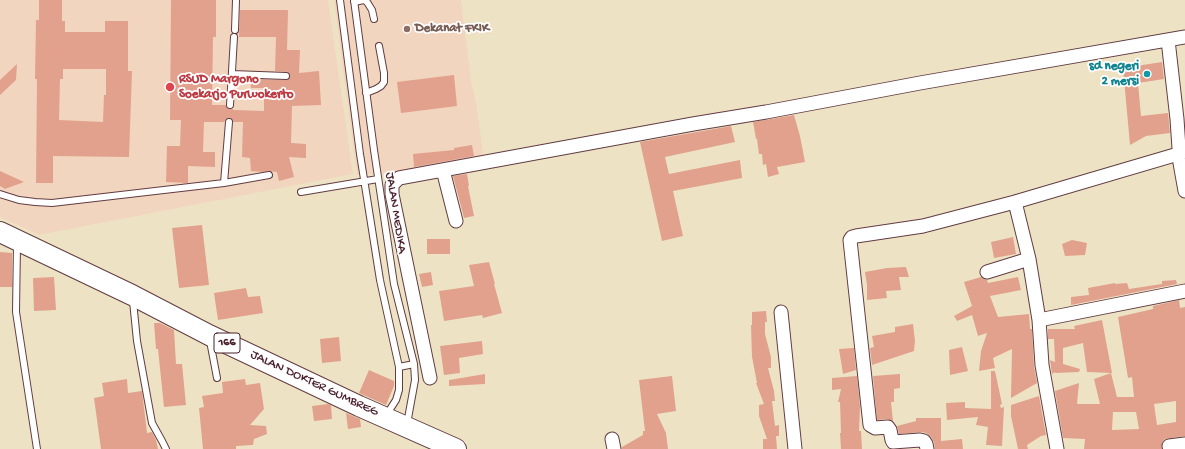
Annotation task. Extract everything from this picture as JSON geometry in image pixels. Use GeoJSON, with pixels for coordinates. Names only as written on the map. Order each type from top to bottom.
{"type":"FeatureCollection","features":[{"type":"Feature","properties":{"kind":"main road","name":"JALAN DOKTER GUMBREG"},"geometry":{"type":"LineString","coordinates":[[8,238],[132,295],[209,335],[385,418],[456,449]]}},
{"type":"Feature","properties":{"kind":"street"},"geometry":{"type":"LineString","coordinates":[[430,378],[392,194],[392,188],[395,182],[400,178],[920,83],[1185,37]]}},
{"type":"Feature","properties":{"kind":"street"},"geometry":{"type":"LineString","coordinates":[[1168,40],[1185,191]]}},
{"type":"Feature","properties":{"kind":"street"},"geometry":{"type":"LineString","coordinates":[[927,449],[924,441],[920,440],[893,442],[888,427],[875,428],[870,425],[850,240],[852,237],[923,226],[1181,156]]}},
{"type":"Feature","properties":{"kind":"street"},"geometry":{"type":"LineString","coordinates":[[443,170],[456,221]]}},
{"type":"Feature","properties":{"kind":"street"},"geometry":{"type":"LineString","coordinates":[[1015,202],[1029,259],[1039,320],[1042,365],[1056,449]]}},
{"type":"Feature","properties":{"kind":"street"},"geometry":{"type":"LineString","coordinates":[[987,272],[1029,259]]}},
{"type":"Feature","properties":{"kind":"street"},"geometry":{"type":"LineString","coordinates":[[1039,320],[1185,291]]}},
{"type":"Feature","properties":{"kind":"street"},"geometry":{"type":"LineString","coordinates":[[780,312],[795,449]]}},
{"type":"Feature","properties":{"kind":"street"},"geometry":{"type":"LineString","coordinates":[[1169,446],[1185,444]]}},
{"type":"Feature","properties":{"kind":"lane"},"geometry":{"type":"LineString","coordinates":[[230,105],[236,0]]}},
{"type":"Feature","properties":{"kind":"lane","name":"JALAN MEDIKA"},"geometry":{"type":"LineString","coordinates":[[340,0],[360,154],[380,280],[399,367],[399,390],[396,400],[385,418]]}},
{"type":"Feature","properties":{"kind":"lane"},"geometry":{"type":"LineString","coordinates":[[354,1],[364,0],[367,2],[372,10],[374,19]]}},
{"type":"Feature","properties":{"kind":"lane","name":"JALAN MEDIKA"},"geometry":{"type":"LineString","coordinates":[[354,1],[394,284],[414,364],[415,380],[407,427]]}},
{"type":"Feature","properties":{"kind":"lane"},"geometry":{"type":"LineString","coordinates":[[366,93],[381,86],[384,82],[384,73],[378,46]]}},
{"type":"Feature","properties":{"kind":"lane"},"geometry":{"type":"LineString","coordinates":[[232,74],[286,76]]}},
{"type":"Feature","properties":{"kind":"lane"},"geometry":{"type":"LineString","coordinates":[[224,183],[229,122]]}},
{"type":"Feature","properties":{"kind":"lane"},"geometry":{"type":"LineString","coordinates":[[0,194],[19,200],[52,203],[224,183],[269,175]]}},
{"type":"Feature","properties":{"kind":"lane"},"geometry":{"type":"LineString","coordinates":[[301,192],[378,179]]}},
{"type":"Feature","properties":{"kind":"lane"},"geometry":{"type":"LineString","coordinates":[[8,238],[16,312],[37,449]]}},
{"type":"Feature","properties":{"kind":"lane"},"geometry":{"type":"LineString","coordinates":[[132,295],[137,341],[152,422],[166,449]]}},
{"type":"Feature","properties":{"kind":"lane"},"geometry":{"type":"LineString","coordinates":[[209,335],[217,378]]}},
{"type":"Feature","properties":{"kind":"lane"},"geometry":{"type":"LineString","coordinates":[[399,367],[414,364]]}},
{"type":"Feature","properties":{"kind":"shaded area","name":"RSUD Margono Soekarjo Purwokerto"},"geometry":{"type":"Polygon","coordinates":[[[0,0],[328,0],[353,174],[39,235],[0,217],[0,0]]]}},
{"type":"Feature","properties":{"kind":"shaded area"},"geometry":{"type":"Polygon","coordinates":[[[334,0],[461,0],[471,81],[477,108],[484,161],[357,175],[334,0]]]}},
{"type":"Feature","properties":{"kind":"building"},"geometry":{"type":"Polygon","coordinates":[[[39,0],[62,0],[62,21],[65,21],[65,32],[105,32],[105,21],[128,21],[128,71],[132,71],[129,157],[53,156],[53,183],[36,183],[36,20],[39,20],[39,0]],[[63,69],[63,79],[60,79],[59,120],[103,122],[104,95],[106,95],[106,69],[63,69]]]}},
{"type":"Feature","properties":{"kind":"building"},"geometry":{"type":"Polygon","coordinates":[[[171,0],[216,0],[216,37],[213,37],[212,105],[226,105],[227,108],[233,110],[264,111],[264,88],[251,88],[251,79],[288,80],[290,77],[288,72],[275,71],[276,37],[239,37],[240,10],[288,10],[287,50],[300,50],[299,73],[319,71],[321,105],[292,106],[291,143],[306,144],[306,158],[289,157],[294,177],[279,181],[277,172],[251,171],[250,158],[242,157],[243,122],[233,122],[232,119],[229,118],[224,122],[204,122],[203,152],[215,152],[215,167],[188,166],[188,183],[166,182],[167,146],[180,146],[181,120],[170,120],[171,0]]]}},
{"type":"Feature","properties":{"kind":"building"},"geometry":{"type":"Polygon","coordinates":[[[1162,62],[1164,79],[1138,83],[1141,116],[1168,113],[1170,133],[1146,136],[1130,145],[1123,68],[1162,62]]]}},
{"type":"Feature","properties":{"kind":"building"},"geometry":{"type":"Polygon","coordinates":[[[17,64],[16,80],[0,95],[0,80],[17,64]]]}},
{"type":"Feature","properties":{"kind":"building"},"geometry":{"type":"Polygon","coordinates":[[[454,75],[457,106],[401,113],[397,82],[454,75]]]}},
{"type":"Feature","properties":{"kind":"building"},"geometry":{"type":"Polygon","coordinates":[[[794,115],[805,162],[777,167],[779,174],[768,177],[766,164],[763,165],[762,154],[759,154],[753,122],[794,115]]]}},
{"type":"Feature","properties":{"kind":"building"},"geometry":{"type":"Polygon","coordinates":[[[731,126],[735,142],[665,157],[669,174],[740,160],[742,178],[673,191],[683,236],[662,241],[640,142],[731,126]]]}},
{"type":"Feature","properties":{"kind":"building"},"geometry":{"type":"Polygon","coordinates":[[[472,145],[474,156],[414,167],[413,154],[454,150],[454,148],[472,145]]]}},
{"type":"Feature","properties":{"kind":"building"},"geometry":{"type":"Polygon","coordinates":[[[0,171],[24,182],[5,189],[0,186],[0,171]]]}},
{"type":"Feature","properties":{"kind":"building"},"geometry":{"type":"Polygon","coordinates":[[[467,174],[474,216],[464,218],[453,176],[467,174]]]}},
{"type":"Feature","properties":{"kind":"building"},"geometry":{"type":"Polygon","coordinates":[[[202,225],[209,285],[179,288],[172,228],[202,225]]]}},
{"type":"Feature","properties":{"kind":"building"},"geometry":{"type":"Polygon","coordinates":[[[1013,237],[1016,254],[994,258],[991,242],[1013,237]]]}},
{"type":"Feature","properties":{"kind":"building"},"geometry":{"type":"Polygon","coordinates":[[[427,239],[450,239],[450,254],[427,254],[427,239]]]}},
{"type":"Feature","properties":{"kind":"building"},"geometry":{"type":"Polygon","coordinates":[[[1072,240],[1087,243],[1085,255],[1065,256],[1062,244],[1072,240]]]}},
{"type":"Feature","properties":{"kind":"building"},"geometry":{"type":"Polygon","coordinates":[[[0,252],[12,253],[12,287],[0,287],[0,252]]]}},
{"type":"Feature","properties":{"kind":"building"},"geometry":{"type":"Polygon","coordinates":[[[489,262],[502,313],[483,318],[482,315],[444,321],[439,291],[474,286],[469,265],[489,262]]]}},
{"type":"Feature","properties":{"kind":"building"},"geometry":{"type":"Polygon","coordinates":[[[906,267],[909,277],[899,277],[901,290],[886,291],[887,298],[867,300],[865,272],[887,268],[906,267]]]}},
{"type":"Feature","properties":{"kind":"building"},"geometry":{"type":"Polygon","coordinates":[[[431,272],[433,285],[422,287],[419,274],[431,272]]]}},
{"type":"Feature","properties":{"kind":"building"},"geometry":{"type":"Polygon","coordinates":[[[54,277],[56,310],[34,311],[33,278],[54,277]]]}},
{"type":"Feature","properties":{"kind":"building"},"geometry":{"type":"Polygon","coordinates":[[[981,277],[987,280],[988,283],[1018,277],[1021,290],[990,296],[998,317],[1029,314],[1030,329],[1032,329],[1034,366],[1037,383],[1011,398],[1012,349],[993,358],[995,368],[979,371],[981,351],[987,333],[978,336],[972,315],[957,321],[954,316],[972,306],[964,282],[981,277]]]}},
{"type":"Feature","properties":{"kind":"building"},"geometry":{"type":"Polygon","coordinates":[[[1176,280],[1177,284],[1071,305],[1071,297],[1089,295],[1088,288],[1115,283],[1127,283],[1129,289],[1162,284],[1162,281],[1176,280]]]}},
{"type":"Feature","properties":{"kind":"building"},"geometry":{"type":"Polygon","coordinates":[[[246,288],[248,297],[260,296],[263,313],[218,320],[214,293],[246,288]]]}},
{"type":"Feature","properties":{"kind":"building"},"geometry":{"type":"Polygon","coordinates":[[[1179,300],[1180,308],[1185,307],[1185,436],[1165,439],[1162,443],[1162,449],[1084,449],[1085,439],[1063,438],[1055,391],[1079,383],[1077,404],[1100,404],[1094,379],[1111,373],[1117,397],[1134,397],[1132,377],[1128,378],[1118,317],[1153,309],[1153,306],[1179,300]],[[1176,401],[1154,404],[1157,425],[1176,422],[1176,401]],[[1113,412],[1112,430],[1139,429],[1136,412],[1113,412]]]}},
{"type":"Feature","properties":{"kind":"building"},"geometry":{"type":"Polygon","coordinates":[[[766,311],[767,322],[765,322],[765,334],[771,357],[771,368],[768,368],[774,391],[775,401],[772,401],[775,426],[779,425],[779,436],[776,436],[777,449],[763,449],[763,439],[767,439],[759,416],[759,405],[764,404],[756,383],[752,357],[752,312],[766,311]]]}},
{"type":"Feature","properties":{"kind":"building"},"geometry":{"type":"Polygon","coordinates":[[[1102,320],[1112,373],[1087,372],[1083,343],[1063,348],[1063,364],[1080,369],[1079,372],[1055,372],[1052,374],[1050,360],[1055,362],[1054,339],[1048,339],[1048,329],[1075,329],[1074,326],[1102,320]]]}},
{"type":"Feature","properties":{"kind":"building"},"geometry":{"type":"Polygon","coordinates":[[[154,323],[160,323],[174,330],[176,364],[182,364],[186,405],[164,407],[154,323]]]}},
{"type":"Feature","properties":{"kind":"building"},"geometry":{"type":"Polygon","coordinates":[[[913,324],[915,341],[914,351],[872,365],[870,348],[874,347],[872,336],[895,332],[895,327],[913,324]]]}},
{"type":"Feature","properties":{"kind":"building"},"geometry":{"type":"Polygon","coordinates":[[[339,337],[341,361],[322,363],[320,339],[339,337]]]}},
{"type":"Feature","properties":{"kind":"building"},"geometry":{"type":"Polygon","coordinates":[[[482,341],[483,354],[459,358],[460,373],[444,375],[440,346],[482,341]]]}},
{"type":"Feature","properties":{"kind":"building"},"geometry":{"type":"Polygon","coordinates":[[[962,347],[968,371],[950,375],[949,350],[962,347]]]}},
{"type":"Feature","properties":{"kind":"building"},"geometry":{"type":"Polygon","coordinates":[[[854,348],[856,370],[843,374],[839,349],[854,348]]]}},
{"type":"Feature","properties":{"kind":"building"},"geometry":{"type":"Polygon","coordinates":[[[369,370],[394,381],[394,386],[386,405],[359,393],[369,370]]]}},
{"type":"Feature","properties":{"kind":"building"},"geometry":{"type":"Polygon","coordinates":[[[991,371],[995,371],[1002,404],[1000,405],[1001,408],[1004,407],[1002,446],[986,445],[988,427],[976,425],[978,417],[947,420],[946,403],[965,402],[965,408],[991,409],[991,371]]]}},
{"type":"Feature","properties":{"kind":"building"},"geometry":{"type":"Polygon","coordinates":[[[485,374],[485,384],[449,386],[449,380],[485,374]]]}},
{"type":"Feature","properties":{"kind":"building"},"geometry":{"type":"Polygon","coordinates":[[[900,374],[900,388],[894,389],[894,402],[891,402],[893,421],[887,419],[877,420],[873,376],[900,374]]]}},
{"type":"Feature","properties":{"kind":"building"},"geometry":{"type":"Polygon","coordinates":[[[672,376],[676,411],[657,414],[666,433],[668,449],[622,449],[622,447],[643,435],[643,431],[645,431],[639,380],[672,376]]]}},
{"type":"Feature","properties":{"kind":"building"},"geometry":{"type":"Polygon","coordinates":[[[857,376],[860,406],[859,431],[861,431],[862,449],[841,449],[840,402],[838,402],[841,389],[832,390],[832,378],[857,376]]]}},
{"type":"Feature","properties":{"kind":"building"},"geometry":{"type":"Polygon","coordinates":[[[127,379],[128,393],[142,391],[147,433],[152,432],[158,449],[101,449],[94,398],[104,396],[102,383],[127,379]]]}},
{"type":"Feature","properties":{"kind":"building"},"geometry":{"type":"Polygon","coordinates":[[[245,379],[246,385],[260,383],[264,409],[250,425],[266,426],[267,434],[254,439],[253,445],[236,446],[236,449],[203,449],[199,408],[204,407],[202,396],[223,393],[222,382],[245,379]]]}},
{"type":"Feature","properties":{"kind":"building"},"geometry":{"type":"Polygon","coordinates":[[[1039,396],[1046,435],[1041,436],[1027,445],[1028,449],[1018,449],[1011,416],[1011,405],[1039,396]]]}},
{"type":"Feature","properties":{"kind":"building"},"geometry":{"type":"Polygon","coordinates":[[[331,405],[332,419],[314,421],[312,406],[331,405]]]}},
{"type":"Feature","properties":{"kind":"building"},"geometry":{"type":"Polygon","coordinates":[[[346,413],[360,419],[361,427],[348,429],[346,413]]]}},
{"type":"Feature","properties":{"kind":"building"},"geometry":{"type":"Polygon","coordinates":[[[916,418],[941,418],[941,441],[962,439],[963,449],[935,449],[934,442],[931,437],[922,432],[899,434],[897,426],[916,421],[916,418]]]}},
{"type":"Feature","properties":{"kind":"place","name":"Dekanat FKIK"},"geometry":{"type":"Point","coordinates":[407,29]}},
{"type":"Feature","properties":{"kind":"place","name":"sd negeri 2 mersi"},"geometry":{"type":"Point","coordinates":[1147,74]}},
{"type":"Feature","properties":{"kind":"place","name":"RSUD Margono Soekarjo Purwokerto"},"geometry":{"type":"Point","coordinates":[170,87]}}]}
